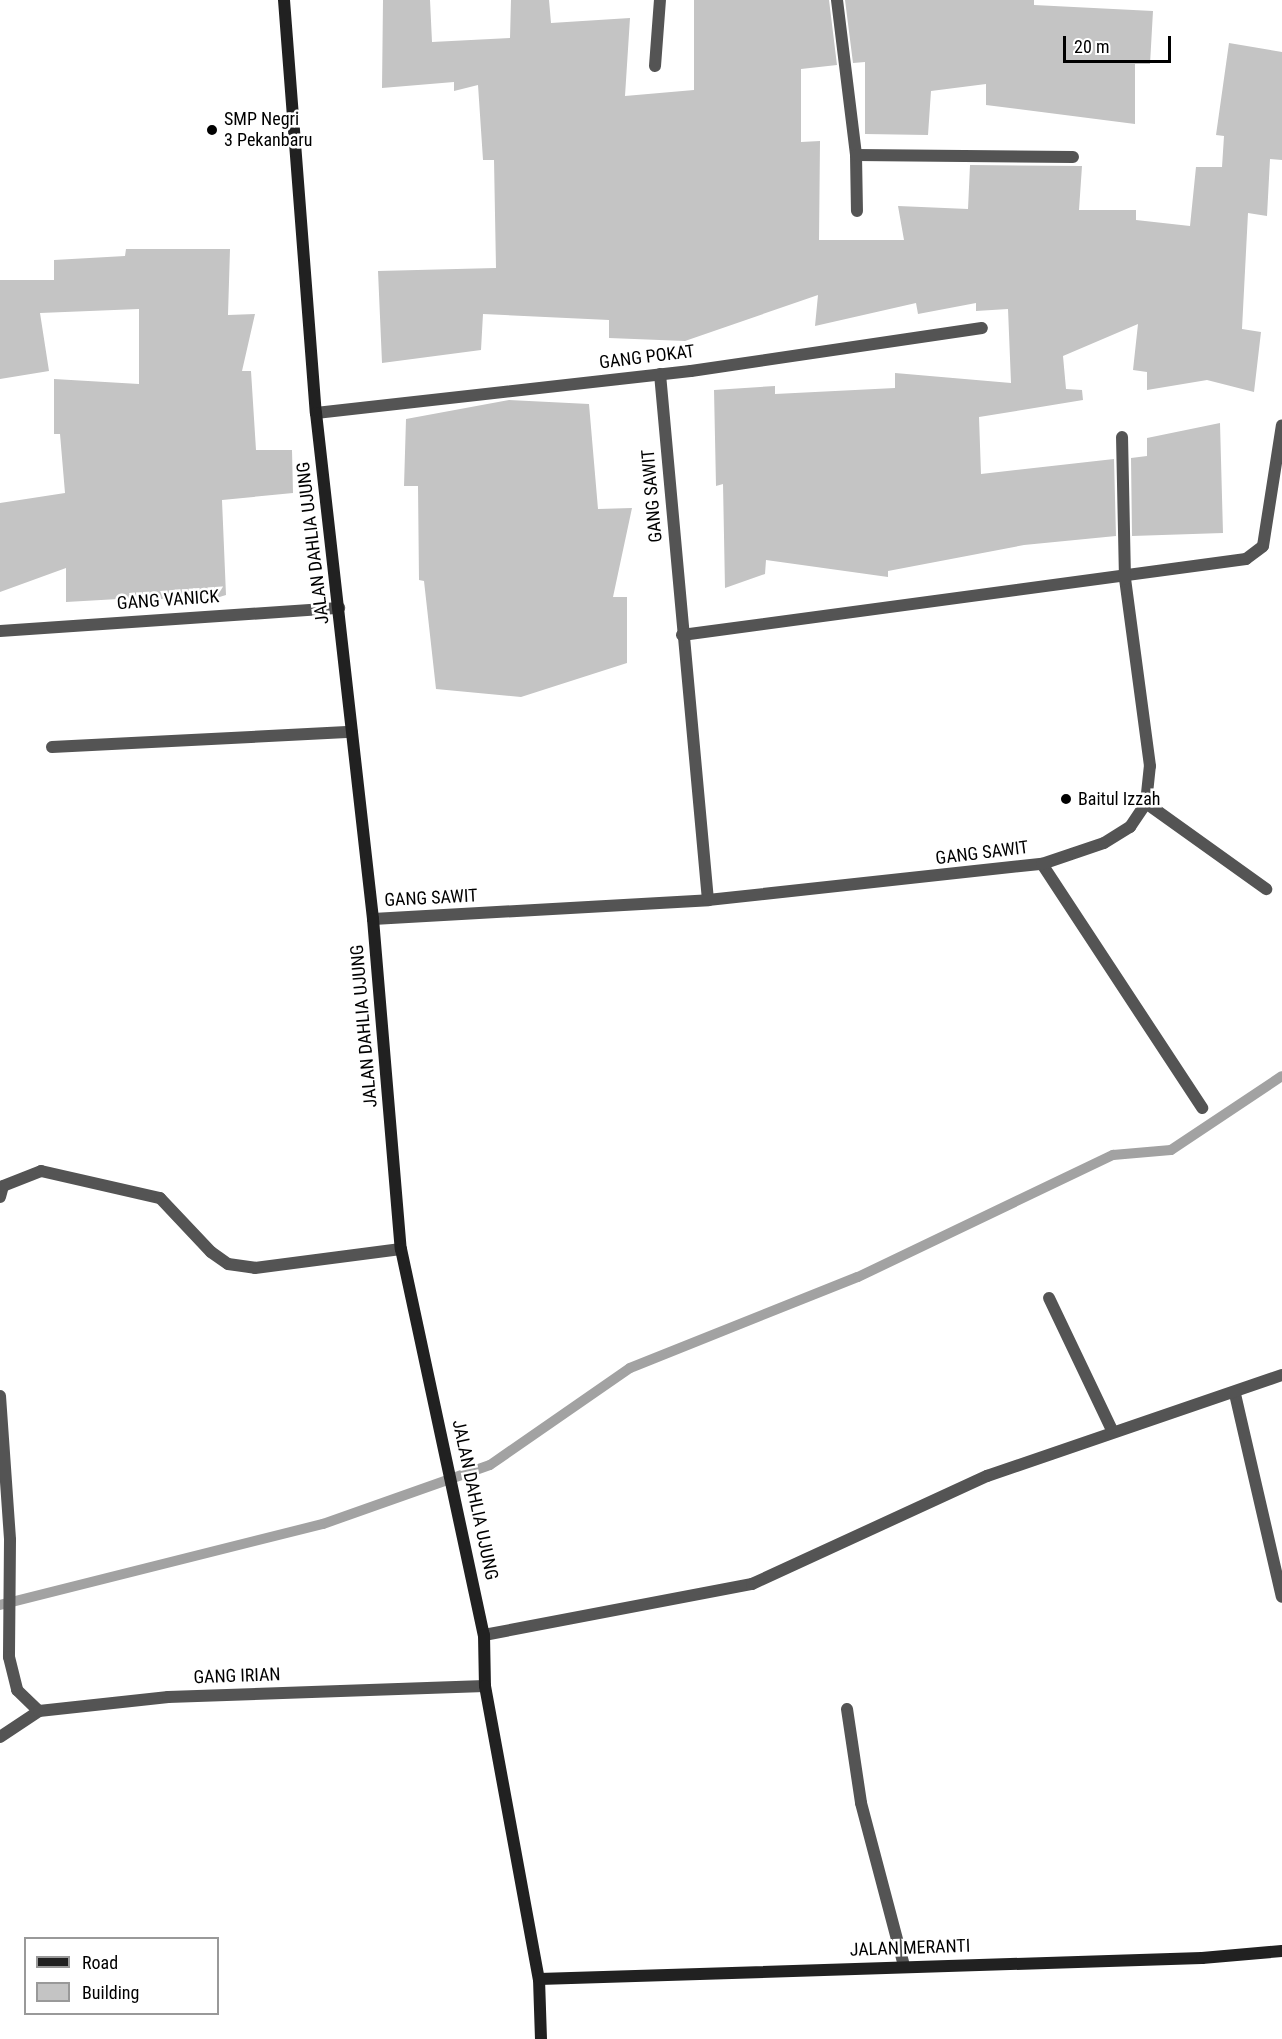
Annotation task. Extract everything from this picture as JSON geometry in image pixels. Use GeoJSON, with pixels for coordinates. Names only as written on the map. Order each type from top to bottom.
{"type":"FeatureCollection","features":[{"type":"Feature","properties":{"kind":"main road","name":"JALAN DAHLIA UJUNG"},"geometry":{"type":"LineString","coordinates":[[284,0],[316,413],[373,919],[401,1249],[460,1507],[484,1635],[485,1686],[539,1979],[541,2039]]}},
{"type":"Feature","properties":{"kind":"main road","name":"JALAN MERANTI"},"geometry":{"type":"LineString","coordinates":[[539,1979],[1202,1958],[1282,1951]]}},
{"type":"Feature","properties":{"kind":"street"},"geometry":{"type":"LineString","coordinates":[[655,66],[660,0]]}},
{"type":"Feature","properties":{"kind":"street"},"geometry":{"type":"LineString","coordinates":[[837,0],[856,155],[857,211]]}},
{"type":"Feature","properties":{"kind":"street"},"geometry":{"type":"LineString","coordinates":[[856,155],[1073,157]]}},
{"type":"Feature","properties":{"kind":"street","name":"GANG POKAT"},"geometry":{"type":"LineString","coordinates":[[316,413],[660,374],[982,328]]}},
{"type":"Feature","properties":{"kind":"street","name":"GANG SAWIT"},"geometry":{"type":"LineString","coordinates":[[660,374],[682,635],[708,900]]}},
{"type":"Feature","properties":{"kind":"street"},"geometry":{"type":"LineString","coordinates":[[682,635],[1125,579],[1246,559],[1263,546],[1282,425]]}},
{"type":"Feature","properties":{"kind":"street"},"geometry":{"type":"LineString","coordinates":[[1042,864],[1104,843],[1130,827],[1146,802],[1148,725],[1125,579],[1122,437]]}},
{"type":"Feature","properties":{"kind":"street","name":"GANG VANICK"},"geometry":{"type":"LineString","coordinates":[[0,631],[339,608]]}},
{"type":"Feature","properties":{"kind":"street"},"geometry":{"type":"LineString","coordinates":[[52,747],[352,732]]}},
{"type":"Feature","properties":{"kind":"street"},"geometry":{"type":"LineString","coordinates":[[1146,802],[1266,889]]}},
{"type":"Feature","properties":{"kind":"street","name":"GANG SAWIT"},"geometry":{"type":"LineString","coordinates":[[373,919],[708,900],[1042,864],[1202,1108]]}},
{"type":"Feature","properties":{"kind":"street"},"geometry":{"type":"LineString","coordinates":[[0,1197],[3,1186],[41,1171],[160,1198],[211,1252],[228,1264],[255,1268],[401,1249]]}},
{"type":"Feature","properties":{"kind":"street"},"geometry":{"type":"LineString","coordinates":[[1049,1299],[1113,1432]]}},
{"type":"Feature","properties":{"kind":"street"},"geometry":{"type":"LineString","coordinates":[[484,1635],[752,1584],[987,1476],[1113,1432],[1235,1394],[1282,1375]]}},
{"type":"Feature","properties":{"kind":"street"},"geometry":{"type":"LineString","coordinates":[[1235,1394],[1279,1548],[1282,1597]]}},
{"type":"Feature","properties":{"kind":"street"},"geometry":{"type":"LineString","coordinates":[[0,1396],[10,1540],[6,1631],[17,1690],[39,1711]]}},
{"type":"Feature","properties":{"kind":"street","name":"GANG IRIAN"},"geometry":{"type":"LineString","coordinates":[[0,1737],[39,1711],[168,1697],[485,1686]]}},
{"type":"Feature","properties":{"kind":"street"},"geometry":{"type":"LineString","coordinates":[[847,1709],[861,1803],[903,1966]]}},
{"type":"Feature","properties":{"kind":"building"},"geometry":{"type":"Polygon","coordinates":[[[383,0],[430,0],[432,42],[510,38],[511,0],[549,0],[551,23],[630,18],[625,96],[694,90],[694,0],[829,0],[837,65],[801,69],[801,142],[820,141],[819,240],[904,240],[898,206],[968,209],[970,165],[1082,166],[1079,210],[1136,210],[1136,220],[1190,226],[1196,167],[1222,167],[1224,136],[1216,135],[1229,43],[1282,52],[1282,160],[1270,159],[1267,216],[1248,213],[1242,329],[1261,332],[1254,392],[1207,380],[1147,390],[1147,372],[1133,370],[1138,324],[1063,356],[1066,389],[1082,390],[1083,400],[979,417],[981,474],[1114,459],[1116,536],[1024,545],[888,571],[888,577],[766,560],[765,574],[725,588],[723,484],[716,486],[714,390],[775,386],[775,394],[895,388],[895,373],[1011,383],[1008,309],[976,311],[976,303],[918,314],[916,303],[815,326],[818,295],[685,341],[609,338],[609,320],[483,314],[481,350],[382,363],[378,271],[496,268],[494,160],[483,160],[478,85],[454,91],[454,82],[382,88],[383,0]]]}},
{"type":"Feature","properties":{"kind":"building"},"geometry":{"type":"Polygon","coordinates":[[[845,0],[1034,0],[1034,5],[1153,11],[1150,64],[1135,64],[1135,124],[986,105],[986,84],[931,91],[928,135],[865,134],[865,62],[853,63],[845,0]]]}},
{"type":"Feature","properties":{"kind":"building"},"geometry":{"type":"Polygon","coordinates":[[[126,249],[230,249],[228,315],[255,314],[242,371],[251,371],[256,450],[292,450],[293,493],[222,500],[226,595],[197,604],[196,591],[135,605],[136,598],[66,602],[66,568],[0,592],[0,503],[65,493],[60,434],[54,434],[54,379],[139,384],[139,309],[40,313],[49,371],[0,379],[0,280],[54,280],[54,260],[125,256],[126,249]]]}},
{"type":"Feature","properties":{"kind":"building"},"geometry":{"type":"Polygon","coordinates":[[[509,400],[589,404],[598,509],[632,508],[613,597],[627,597],[627,663],[521,697],[436,689],[424,581],[419,580],[418,486],[404,486],[406,419],[509,400]]]}},
{"type":"Feature","properties":{"kind":"building"},"geometry":{"type":"Polygon","coordinates":[[[1220,423],[1223,533],[1132,536],[1131,458],[1147,456],[1147,438],[1220,423]]]}},
{"type":"Feature","properties":{"kind":"waterway"},"geometry":{"type":"LineString","coordinates":[[0,1605],[323,1524],[490,1465],[630,1368],[858,1277],[1113,1155],[1171,1150],[1282,1076]]}},
{"type":"Feature","properties":{"kind":"place","name":"SMP Negri 3 Pekanbaru"},"geometry":{"type":"Point","coordinates":[212,130]}},
{"type":"Feature","properties":{"kind":"place","name":"Baitul Izzah"},"geometry":{"type":"Point","coordinates":[1066,799]}}]}
